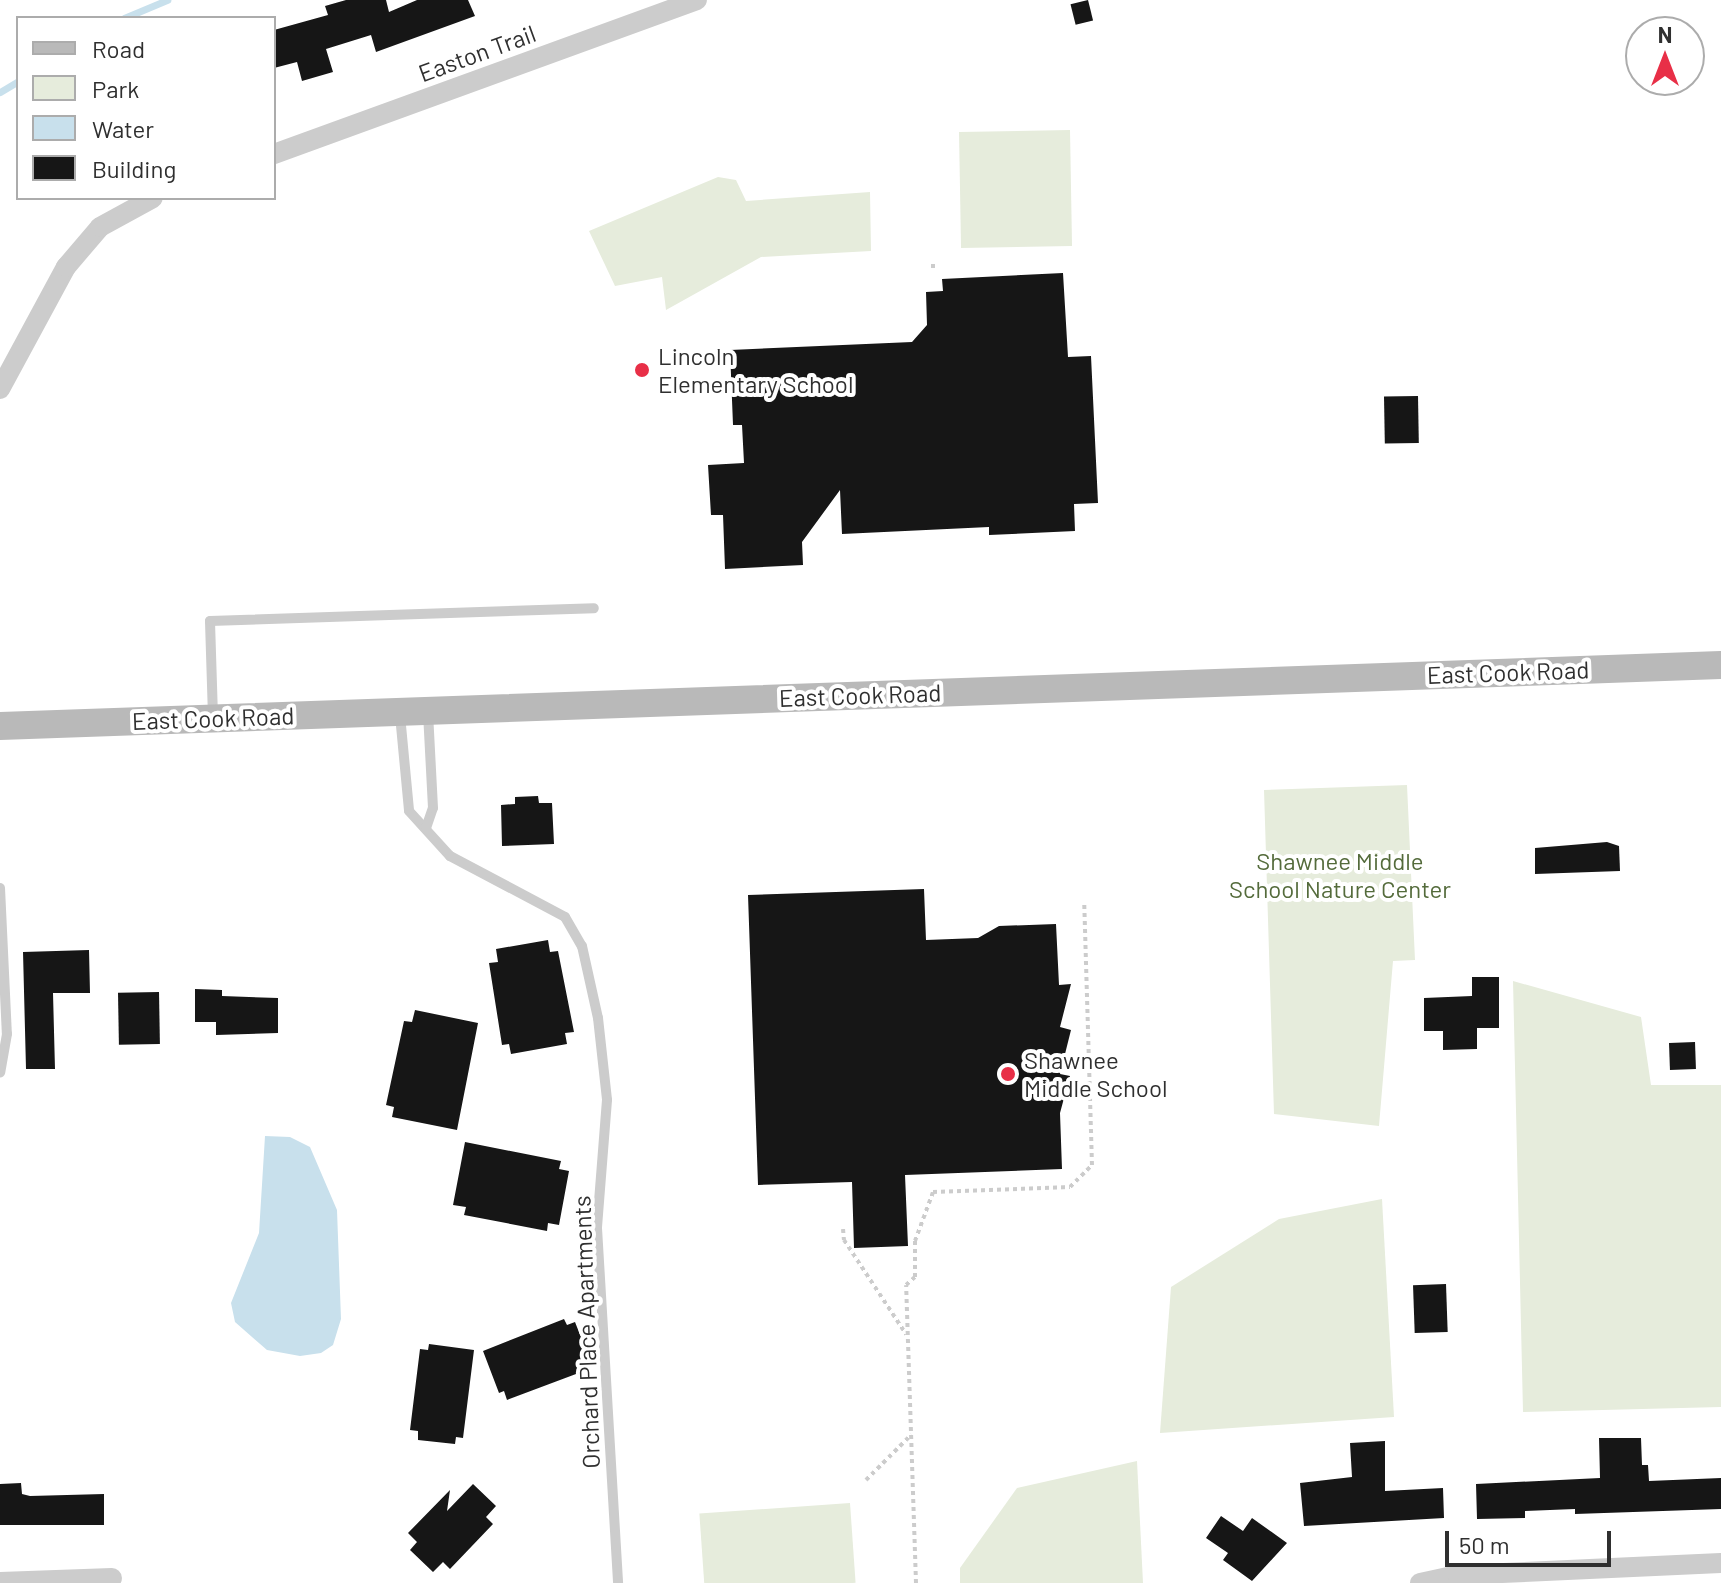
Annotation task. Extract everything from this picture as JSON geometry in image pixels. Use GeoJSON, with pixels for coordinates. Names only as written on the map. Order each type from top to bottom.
{"type":"FeatureCollection","features":[{"type":"Feature","properties":{"kind":"main road","name":"East Cook Road"},"geometry":{"type":"LineString","coordinates":[[0,726],[1721,665]]}},
{"type":"Feature","properties":{"kind":"street","name":"Easton Trail"},"geometry":{"type":"LineString","coordinates":[[276,153],[697,0]]}},
{"type":"Feature","properties":{"kind":"street"},"geometry":{"type":"LineString","coordinates":[[0,389],[66,267],[100,227],[149,200]]}},
{"type":"Feature","properties":{"kind":"street"},"geometry":{"type":"LineString","coordinates":[[1420,1583],[1458,1575],[1721,1563]]}},
{"type":"Feature","properties":{"kind":"street"},"geometry":{"type":"LineString","coordinates":[[0,1582],[112,1578]]}},
{"type":"Feature","properties":{"kind":"lane"},"geometry":{"type":"LineString","coordinates":[[213,719],[210,621],[594,608]]}},
{"type":"Feature","properties":{"kind":"lane"},"geometry":{"type":"LineString","coordinates":[[426,828],[433,808],[428,711]]}},
{"type":"Feature","properties":{"kind":"lane","name":"Orchard Place Apartments"},"geometry":{"type":"LineString","coordinates":[[400,712],[409,811],[450,856],[565,917],[582,946],[598,1018],[607,1100],[597,1228],[618,1583]]}},
{"type":"Feature","properties":{"kind":"lane"},"geometry":{"type":"LineString","coordinates":[[0,888],[7,1034],[0,1072]]}},
{"type":"Feature","properties":{"kind":"path"},"geometry":{"type":"LineString","coordinates":[[916,1583],[906,1285],[915,1277],[915,1241],[933,1192],[1070,1187],[1092,1165],[1084,901]]}},
{"type":"Feature","properties":{"kind":"path"},"geometry":{"type":"LineString","coordinates":[[843,1229],[844,1240],[908,1336]]}},
{"type":"Feature","properties":{"kind":"path"},"geometry":{"type":"LineString","coordinates":[[866,1480],[911,1435]]}},
{"type":"Feature","properties":{"kind":"green space"},"geometry":{"type":"Polygon","coordinates":[[[1070,130],[1072,246],[961,248],[959,132],[1070,130]]]}},
{"type":"Feature","properties":{"kind":"green space"},"geometry":{"type":"Polygon","coordinates":[[[718,177],[736,180],[746,201],[870,192],[871,251],[761,257],[666,310],[662,277],[615,286],[589,231],[718,177]]]}},
{"type":"Feature","properties":{"kind":"green space","name":"Shawnee Middle School Nature Center"},"geometry":{"type":"Polygon","coordinates":[[[1407,785],[1415,960],[1393,961],[1379,1126],[1274,1114],[1264,790],[1407,785]]]}},
{"type":"Feature","properties":{"kind":"green space"},"geometry":{"type":"Polygon","coordinates":[[[1513,981],[1641,1017],[1651,1085],[1721,1085],[1721,1407],[1523,1412],[1513,981]]]}},
{"type":"Feature","properties":{"kind":"green space"},"geometry":{"type":"Polygon","coordinates":[[[1382,1199],[1394,1417],[1160,1433],[1171,1287],[1279,1219],[1382,1199]]]}},
{"type":"Feature","properties":{"kind":"green space"},"geometry":{"type":"Polygon","coordinates":[[[1137,1461],[1143,1583],[960,1583],[960,1568],[1017,1488],[1137,1461]]]}},
{"type":"Feature","properties":{"kind":"green space"},"geometry":{"type":"Polygon","coordinates":[[[850,1503],[856,1583],[704,1583],[699,1514],[850,1503]]]}},
{"type":"Feature","properties":{"kind":"water"},"geometry":{"type":"Polygon","coordinates":[[[265,1136],[290,1137],[310,1147],[337,1210],[341,1319],[333,1345],[321,1353],[300,1356],[267,1350],[235,1322],[231,1303],[259,1233],[265,1136]]]}},
{"type":"Feature","properties":{"kind":"building"},"geometry":{"type":"Polygon","coordinates":[[[346,0],[386,0],[389,12],[417,0],[468,0],[475,16],[376,52],[371,35],[326,49],[333,72],[302,81],[297,62],[276,67],[276,29],[328,15],[325,6],[346,0]]]}},
{"type":"Feature","properties":{"kind":"building"},"geometry":{"type":"Polygon","coordinates":[[[1088,0],[1093,20],[1076,25],[1071,4],[1088,0]]]}},
{"type":"Feature","properties":{"kind":"building","name":"Lincoln Elementary School"},"geometry":{"type":"Polygon","coordinates":[[[1063,273],[1068,357],[1091,356],[1098,503],[1074,504],[1075,531],[989,535],[989,527],[842,534],[840,490],[802,542],[803,565],[725,569],[723,515],[711,515],[708,465],[744,463],[742,425],[733,425],[730,350],[912,342],[927,325],[926,292],[943,291],[942,279],[1063,273]]]}},
{"type":"Feature","properties":{"kind":"building"},"geometry":{"type":"Polygon","coordinates":[[[1418,396],[1419,443],[1385,444],[1384,397],[1418,396]]]}},
{"type":"Feature","properties":{"kind":"building"},"geometry":{"type":"Polygon","coordinates":[[[538,796],[539,803],[552,803],[554,844],[502,846],[501,805],[515,804],[515,797],[538,796]]]}},
{"type":"Feature","properties":{"kind":"building"},"geometry":{"type":"Polygon","coordinates":[[[1607,842],[1619,846],[1620,871],[1535,874],[1535,848],[1607,842]]]}},
{"type":"Feature","properties":{"kind":"building"},"geometry":{"type":"Polygon","coordinates":[[[924,889],[926,940],[978,938],[999,926],[1056,924],[1059,985],[1071,984],[1060,1027],[1071,1030],[1060,1074],[1070,1076],[1060,1113],[1062,1169],[905,1175],[908,1246],[854,1248],[852,1182],[758,1185],[748,895],[924,889]]]}},
{"type":"Feature","properties":{"kind":"building"},"geometry":{"type":"Polygon","coordinates":[[[548,940],[550,952],[558,951],[574,1032],[565,1033],[567,1044],[511,1054],[509,1044],[502,1045],[489,963],[498,962],[496,949],[548,940]]]}},
{"type":"Feature","properties":{"kind":"building"},"geometry":{"type":"Polygon","coordinates":[[[89,950],[90,993],[53,993],[55,1069],[26,1069],[23,952],[89,950]]]}},
{"type":"Feature","properties":{"kind":"building"},"geometry":{"type":"Polygon","coordinates":[[[1472,977],[1499,977],[1499,1028],[1477,1028],[1477,1049],[1443,1050],[1443,1031],[1424,1031],[1424,998],[1472,996],[1472,977]]]}},
{"type":"Feature","properties":{"kind":"building"},"geometry":{"type":"Polygon","coordinates":[[[195,989],[222,990],[222,996],[278,998],[278,1033],[216,1035],[216,1022],[195,1022],[195,989]]]}},
{"type":"Feature","properties":{"kind":"building"},"geometry":{"type":"Polygon","coordinates":[[[159,992],[160,1044],[119,1045],[118,993],[159,992]]]}},
{"type":"Feature","properties":{"kind":"building"},"geometry":{"type":"Polygon","coordinates":[[[415,1010],[478,1023],[457,1130],[392,1117],[394,1107],[386,1105],[404,1021],[412,1022],[415,1010]]]}},
{"type":"Feature","properties":{"kind":"building"},"geometry":{"type":"Polygon","coordinates":[[[1695,1042],[1696,1069],[1670,1070],[1669,1043],[1695,1042]]]}},
{"type":"Feature","properties":{"kind":"building"},"geometry":{"type":"Polygon","coordinates":[[[465,1142],[561,1161],[559,1169],[569,1171],[559,1225],[548,1223],[547,1231],[464,1215],[466,1207],[453,1205],[465,1142]]]}},
{"type":"Feature","properties":{"kind":"building"},"geometry":{"type":"Polygon","coordinates":[[[1446,1284],[1448,1332],[1415,1333],[1413,1285],[1446,1284]]]}},
{"type":"Feature","properties":{"kind":"building"},"geometry":{"type":"Polygon","coordinates":[[[564,1319],[567,1325],[575,1322],[590,1360],[581,1363],[584,1371],[507,1400],[504,1391],[499,1393],[483,1351],[564,1319]]]}},
{"type":"Feature","properties":{"kind":"building"},"geometry":{"type":"Polygon","coordinates":[[[429,1344],[474,1350],[463,1438],[456,1437],[455,1444],[418,1440],[418,1431],[410,1430],[420,1349],[428,1350],[429,1344]]]}},
{"type":"Feature","properties":{"kind":"building"},"geometry":{"type":"Polygon","coordinates":[[[1599,1438],[1641,1438],[1642,1465],[1648,1465],[1649,1481],[1721,1478],[1721,1509],[1575,1514],[1575,1509],[1525,1511],[1525,1518],[1477,1519],[1476,1484],[1600,1478],[1599,1438]]]}},
{"type":"Feature","properties":{"kind":"building"},"geometry":{"type":"Polygon","coordinates":[[[1385,1441],[1385,1491],[1443,1488],[1444,1518],[1304,1526],[1300,1483],[1352,1477],[1350,1443],[1385,1441]]]}},
{"type":"Feature","properties":{"kind":"building"},"geometry":{"type":"Polygon","coordinates":[[[21,1483],[22,1494],[30,1496],[104,1494],[104,1525],[0,1525],[0,1484],[21,1483]]]}},
{"type":"Feature","properties":{"kind":"building"},"geometry":{"type":"Polygon","coordinates":[[[473,1484],[496,1506],[486,1517],[493,1524],[450,1569],[443,1562],[433,1572],[410,1550],[417,1542],[408,1533],[450,1490],[447,1511],[473,1484]]]}},
{"type":"Feature","properties":{"kind":"building"},"geometry":{"type":"Polygon","coordinates":[[[1221,1516],[1243,1531],[1252,1518],[1287,1543],[1252,1581],[1223,1560],[1228,1553],[1206,1538],[1221,1516]]]}},
{"type":"Feature","properties":{"kind":"waterway"},"geometry":{"type":"LineString","coordinates":[[129,16],[167,0]]}},
{"type":"Feature","properties":{"kind":"waterway"},"geometry":{"type":"LineString","coordinates":[[0,92],[16,82]]}},
{"type":"Feature","properties":{"kind":"place","name":"Lincoln Elementary School"},"geometry":{"type":"Point","coordinates":[642,370]}},
{"type":"Feature","properties":{"kind":"place","name":"Shawnee Middle School"},"geometry":{"type":"Point","coordinates":[1008,1074]}}]}
